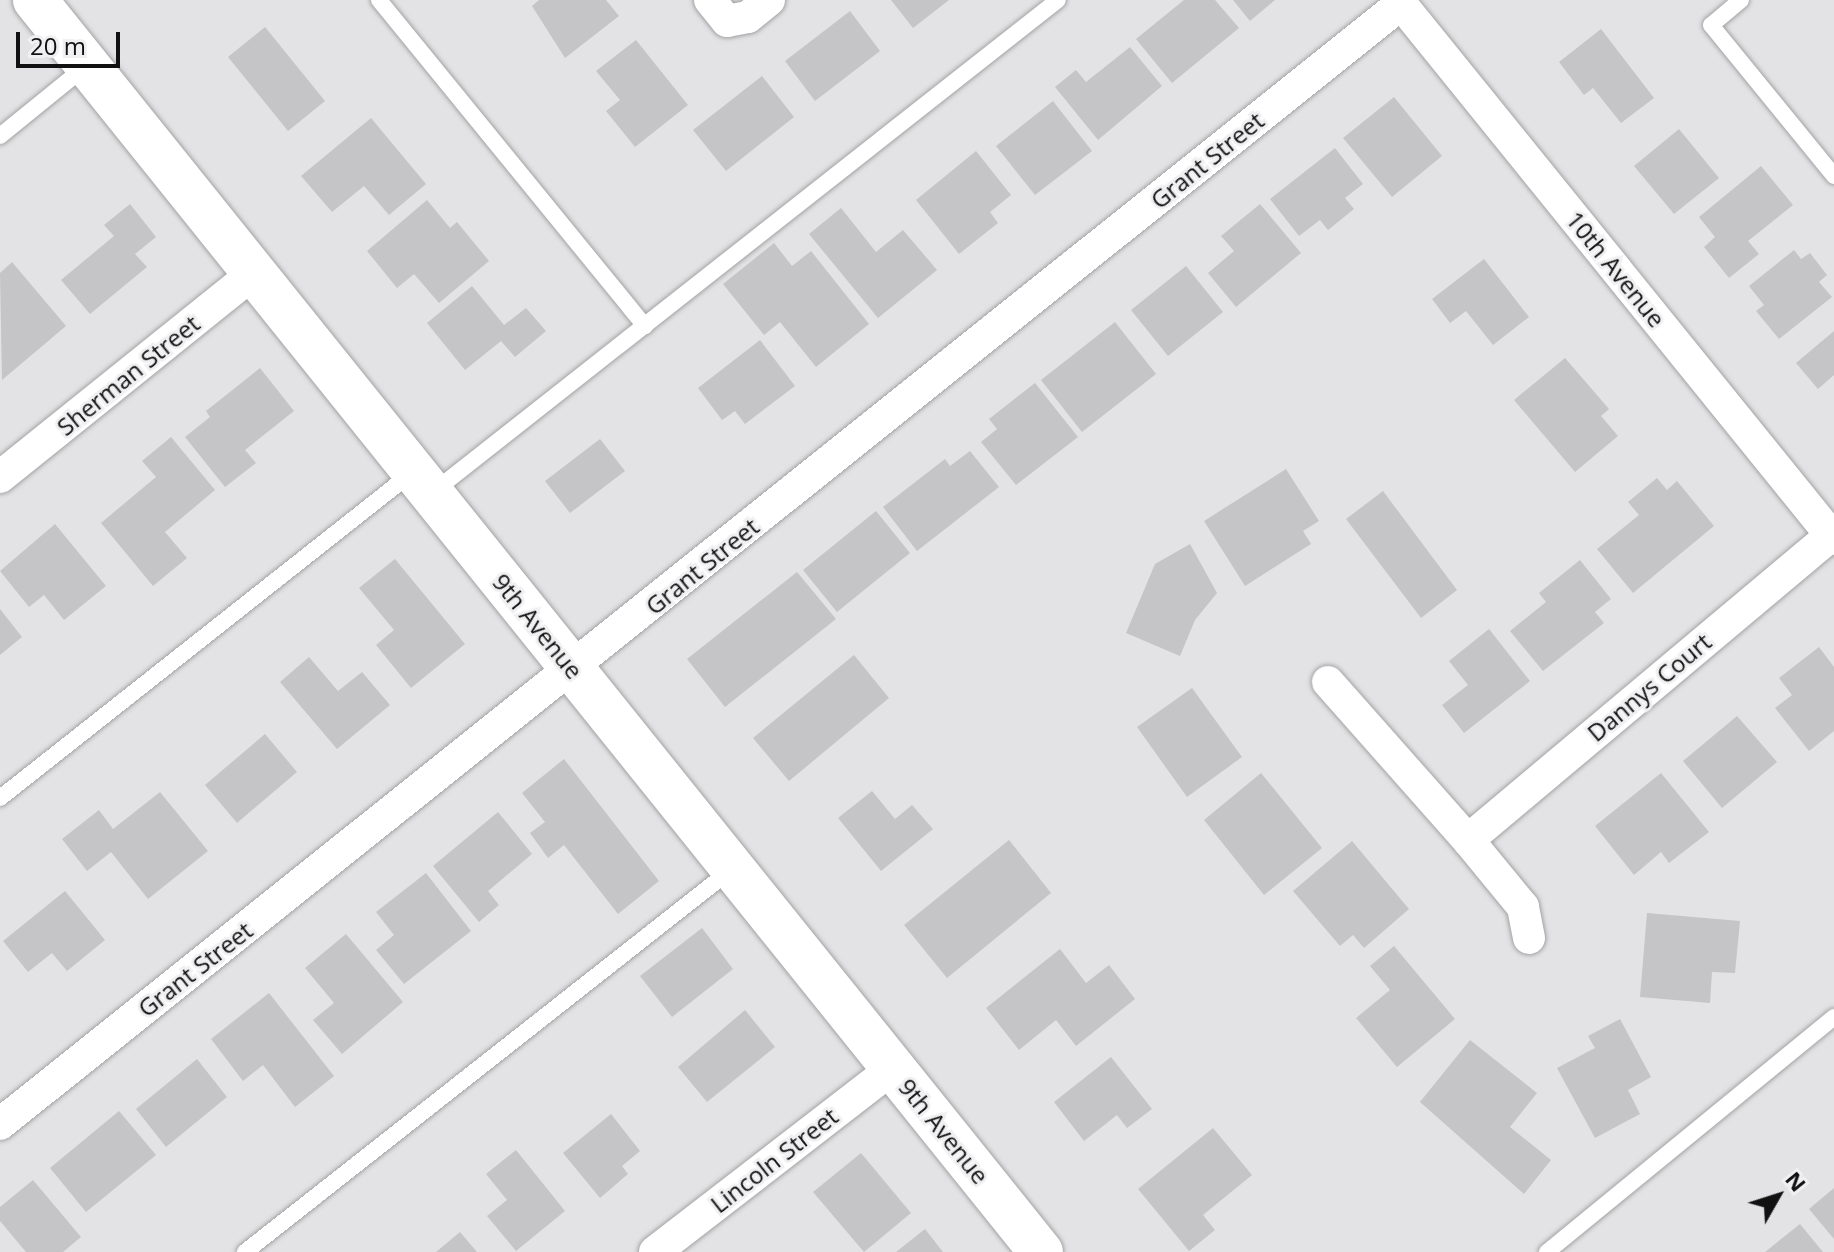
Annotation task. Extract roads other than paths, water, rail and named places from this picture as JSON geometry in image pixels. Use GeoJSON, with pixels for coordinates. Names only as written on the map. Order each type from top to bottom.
{"type":"FeatureCollection","features":[{"type":"Feature","properties":{"kind":"main road","name":"9th Avenue"},"geometry":{"type":"LineString","coordinates":[[35,0],[1041,1252]]}},
{"type":"Feature","properties":{"kind":"street"},"geometry":{"type":"LineString","coordinates":[[719,11],[748,17],[769,0]]}},
{"type":"Feature","properties":{"kind":"street","name":"10th Avenue"},"geometry":{"type":"LineString","coordinates":[[1399,2],[1832,537]]}},
{"type":"Feature","properties":{"kind":"street","name":"Grant Street"},"geometry":{"type":"LineString","coordinates":[[0,1124],[573,669],[1399,2]]}},
{"type":"Feature","properties":{"kind":"street","name":"Sherman Street"},"geometry":{"type":"LineString","coordinates":[[0,477],[254,273]]}},
{"type":"Feature","properties":{"kind":"street","name":"Dannys Court"},"geometry":{"type":"LineString","coordinates":[[1468,840],[1832,537]]}},
{"type":"Feature","properties":{"kind":"street"},"geometry":{"type":"LineString","coordinates":[[1328,682],[1523,907],[1529,938]]}},
{"type":"Feature","properties":{"kind":"street","name":"Lincoln Street"},"geometry":{"type":"LineString","coordinates":[[655,1252],[893,1068]]}},
{"type":"Feature","properties":{"kind":"lane"},"geometry":{"type":"LineString","coordinates":[[379,0],[645,326]]}},
{"type":"Feature","properties":{"kind":"lane"},"geometry":{"type":"LineString","coordinates":[[0,798],[423,482],[645,326],[1058,0]]}},
{"type":"Feature","properties":{"kind":"lane"},"geometry":{"type":"LineString","coordinates":[[1741,0],[1711,25],[1834,176]]}},
{"type":"Feature","properties":{"kind":"lane"},"geometry":{"type":"LineString","coordinates":[[0,136],[88,65]]}},
{"type":"Feature","properties":{"kind":"lane"},"geometry":{"type":"LineString","coordinates":[[245,1252],[733,868]]}},
{"type":"Feature","properties":{"kind":"lane"},"geometry":{"type":"LineString","coordinates":[[1547,1252],[1834,1017]]}}]}
